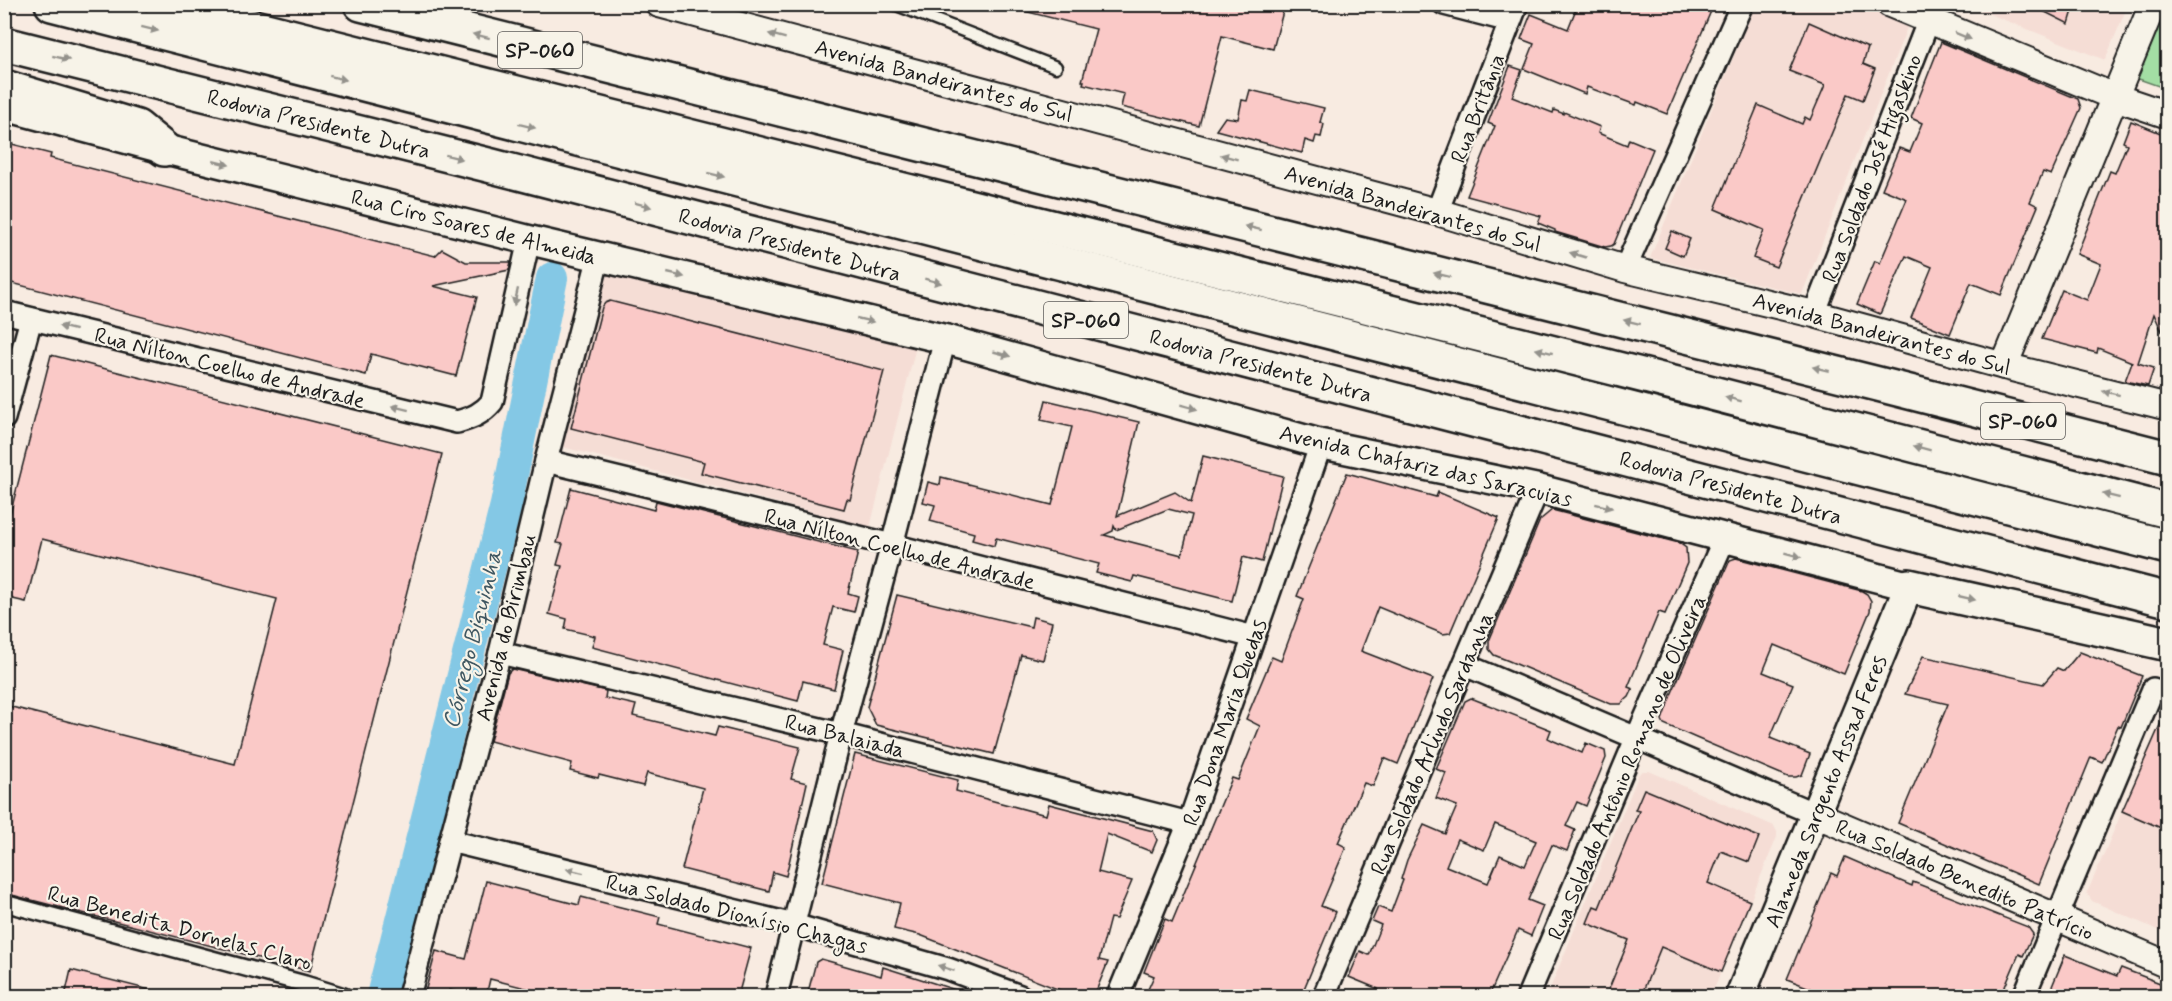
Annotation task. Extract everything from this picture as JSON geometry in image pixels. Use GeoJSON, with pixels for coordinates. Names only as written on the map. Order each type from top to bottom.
{"type":"FeatureCollection","features":[{"type":"Feature","properties":{"kind":"highway","name":"SP-060"},"geometry":{"type":"LineString","coordinates":[[52,4],[2168,547]]}},
{"type":"Feature","properties":{"kind":"highway","name":"SP-060"},"geometry":{"type":"LineString","coordinates":[[162,4],[1685,386],[2168,511]]}},
{"type":"Feature","properties":{"kind":"highway","name":"SP-060"},"geometry":{"type":"LineString","coordinates":[[361,4],[431,15],[2168,458]]}},
{"type":"Feature","properties":{"kind":"highway","name":"Rodovia Presidente Dutra"},"geometry":{"type":"LineString","coordinates":[[4,44],[512,172],[2168,600]]}},
{"type":"Feature","properties":{"kind":"highway"},"geometry":{"type":"LineString","coordinates":[[4,87],[137,127],[164,149]]}},
{"type":"Feature","properties":{"kind":"highway"},"geometry":{"type":"LineString","coordinates":[[1878,384],[1920,410],[2168,481]]}},
{"type":"Feature","properties":{"kind":"highway"},"geometry":{"type":"LineString","coordinates":[[1910,586],[2168,644]]}},
{"type":"Feature","properties":{"kind":"main road","name":"Rua Ciro Soares de Almeida"},"geometry":{"type":"LineString","coordinates":[[4,106],[164,149],[529,240],[945,339]]}},
{"type":"Feature","properties":{"kind":"main road","name":"Avenida Chafariz das Saracuias"},"geometry":{"type":"LineString","coordinates":[[945,339],[1321,444],[1538,489],[1910,586]]}},
{"type":"Feature","properties":{"kind":"main road","name":"Alameda Sargento Assad Feres"},"geometry":{"type":"LineString","coordinates":[[1740,996],[1910,586]]}},
{"type":"Feature","properties":{"kind":"street","name":"Avenida Bandeirantes do Sul"},"geometry":{"type":"LineString","coordinates":[[659,4],[1437,212],[1625,269],[1814,314],[2004,366],[2168,407]]}},
{"type":"Feature","properties":{"kind":"street"},"geometry":{"type":"LineString","coordinates":[[1444,4],[1513,13]]}},
{"type":"Feature","properties":{"kind":"street"},"geometry":{"type":"LineString","coordinates":[[1625,269],[1742,4]]}},
{"type":"Feature","properties":{"kind":"street"},"geometry":{"type":"LineString","coordinates":[[1890,4],[1928,22],[2115,97],[2168,115]]}},
{"type":"Feature","properties":{"kind":"street"},"geometry":{"type":"LineString","coordinates":[[2004,366],[2153,4]]}},
{"type":"Feature","properties":{"kind":"street","name":"Rua Britânia"},"geometry":{"type":"LineString","coordinates":[[1437,212],[1513,13]]}},
{"type":"Feature","properties":{"kind":"street","name":"Rua Soldado José Higaskino"},"geometry":{"type":"LineString","coordinates":[[1814,314],[1928,22]]}},
{"type":"Feature","properties":{"kind":"street","name":"Rua Nílton Coelho de Andrade"},"geometry":{"type":"LineString","coordinates":[[4,312],[457,422],[483,412],[492,402],[529,240]]}},
{"type":"Feature","properties":{"kind":"street","name":"Avenida do Birimbau"},"geometry":{"type":"LineString","coordinates":[[409,996],[500,652],[599,256]]}},
{"type":"Feature","properties":{"kind":"street"},"geometry":{"type":"LineString","coordinates":[[4,418],[32,319]]}},
{"type":"Feature","properties":{"kind":"street"},"geometry":{"type":"LineString","coordinates":[[776,996],[841,734],[945,339]]}},
{"type":"Feature","properties":{"kind":"street","name":"Rua Dona Maria Quedas"},"geometry":{"type":"LineString","coordinates":[[1118,996],[1189,824],[1321,444]]}},
{"type":"Feature","properties":{"kind":"street","name":"Rua Nílton Coelho de Andrade"},"geometry":{"type":"LineString","coordinates":[[546,461],[892,545],[1254,637]]}},
{"type":"Feature","properties":{"kind":"street","name":"Rua Soldado Arlindo Sardanha"},"geometry":{"type":"LineString","coordinates":[[1324,996],[1538,489]]}},
{"type":"Feature","properties":{"kind":"street","name":"Rua Soldado Antônio Romano de Oliveira"},"geometry":{"type":"LineString","coordinates":[[1528,996],[1636,739],[1725,537]]}},
{"type":"Feature","properties":{"kind":"street","name":"Rua Balaiada"},"geometry":{"type":"LineString","coordinates":[[500,652],[841,734],[1189,824]]}},
{"type":"Feature","properties":{"kind":"street","name":"Rua Soldado Benedito Patrício"},"geometry":{"type":"LineString","coordinates":[[1465,665],[2168,965]]}},
{"type":"Feature","properties":{"kind":"street"},"geometry":{"type":"LineString","coordinates":[[2024,996],[2153,689]]}},
{"type":"Feature","properties":{"kind":"street","name":"Rua Soldado Dionísio Chagas"},"geometry":{"type":"LineString","coordinates":[[450,841],[794,925],[948,969],[1020,996]]}},
{"type":"Feature","properties":{"kind":"street","name":"Rua Benedita Dornelas Claro"},"geometry":{"type":"LineString","coordinates":[[4,903],[344,996]]}},
{"type":"Feature","properties":{"kind":"lane"},"geometry":{"type":"LineString","coordinates":[[894,4],[1056,67]]}},
{"type":"Feature","properties":{"kind":"shaded area"},"geometry":{"type":"Polygon","coordinates":[[[1755,5],[1854,5],[1908,25],[1802,294],[1650,258],[1755,5]]]}},
{"type":"Feature","properties":{"kind":"shaded area"},"geometry":{"type":"Polygon","coordinates":[[[1967,5],[2128,5],[2105,60],[1967,5]]]}},
{"type":"Feature","properties":{"kind":"shaded area"},"geometry":{"type":"Polygon","coordinates":[[[605,266],[916,347],[870,527],[559,446],[605,266]]]}},
{"type":"Feature","properties":{"kind":"shaded area"},"geometry":{"type":"Polygon","coordinates":[[[2167,707],[2167,934],[2092,901],[2087,893],[2167,707]]]}},
{"type":"Feature","properties":{"kind":"shaded area"},"geometry":{"type":"Polygon","coordinates":[[[1649,771],[1774,826],[1777,832],[1777,837],[1711,996],[1547,996],[1639,774],[1649,771]]]}},
{"type":"Feature","properties":{"kind":"green space"},"geometry":{"type":"Polygon","coordinates":[[[2167,5],[2167,89],[2136,78],[2167,5]]]}},
{"type":"Feature","properties":{"kind":"building"},"geometry":{"type":"Polygon","coordinates":[[[1021,4],[1285,4],[1273,49],[1222,36],[1199,126],[1121,107],[1124,94],[1083,84],[1096,29],[1020,10],[1021,4]]]}},
{"type":"Feature","properties":{"kind":"building"},"geometry":{"type":"Polygon","coordinates":[[[1578,4],[1714,4],[1667,114],[1587,87],[1585,94],[1524,69],[1534,44],[1521,39],[1531,14],[1568,29],[1578,4]]]}},
{"type":"Feature","properties":{"kind":"building"},"geometry":{"type":"Polygon","coordinates":[[[2029,4],[2075,4],[2069,24],[2029,4]]]}},
{"type":"Feature","properties":{"kind":"building"},"geometry":{"type":"Polygon","coordinates":[[[1809,22],[1868,48],[1863,64],[1875,69],[1863,100],[1848,94],[1776,267],[1753,258],[1764,230],[1715,209],[1758,105],[1802,124],[1805,117],[1810,120],[1825,85],[1789,71],[1809,22]]]}},
{"type":"Feature","properties":{"kind":"building"},"geometry":{"type":"Polygon","coordinates":[[[1941,42],[2078,99],[2081,108],[2051,175],[2043,172],[2030,202],[2038,206],[2001,295],[1971,283],[1950,334],[1911,318],[1932,267],[1906,256],[1880,314],[1857,304],[1875,261],[1880,263],[1907,199],[1882,189],[1899,148],[1910,152],[1922,123],[1911,118],[1941,42]]]}},
{"type":"Feature","properties":{"kind":"building"},"geometry":{"type":"Polygon","coordinates":[[[1510,66],[1522,70],[1512,97],[1553,113],[1554,110],[1564,114],[1564,112],[1600,127],[1598,133],[1627,145],[1629,139],[1653,149],[1614,244],[1611,246],[1605,247],[1555,232],[1538,223],[1541,216],[1467,196],[1495,126],[1488,123],[1510,66]]]}},
{"type":"Feature","properties":{"kind":"building"},"geometry":{"type":"Polygon","coordinates":[[[1250,90],[1324,108],[1320,122],[1324,124],[1321,137],[1316,136],[1314,143],[1305,140],[1302,153],[1216,130],[1225,117],[1238,119],[1242,100],[1247,101],[1250,90]]]}},
{"type":"Feature","properties":{"kind":"building"},"geometry":{"type":"Polygon","coordinates":[[[2131,121],[2168,136],[2168,160],[2160,192],[2168,195],[2162,332],[2154,314],[2138,363],[2154,368],[2148,386],[2125,381],[2132,362],[2098,348],[2097,353],[2042,339],[2062,290],[2087,300],[2101,264],[2077,254],[2110,171],[2115,173],[2127,144],[2123,142],[2131,121]]]}},
{"type":"Feature","properties":{"kind":"building"},"geometry":{"type":"Polygon","coordinates":[[[12,144],[51,154],[50,158],[435,256],[442,249],[466,262],[511,262],[509,270],[433,286],[477,297],[456,376],[371,354],[366,375],[4,281],[4,146],[11,148],[12,144]]]}},
{"type":"Feature","properties":{"kind":"building"},"geometry":{"type":"Polygon","coordinates":[[[1672,231],[1690,239],[1683,256],[1665,248],[1672,231]]]}},
{"type":"Feature","properties":{"kind":"building"},"geometry":{"type":"Polygon","coordinates":[[[610,301],[884,371],[850,500],[847,499],[844,509],[701,473],[704,462],[571,428],[602,307],[610,301]]]}},
{"type":"Feature","properties":{"kind":"building"},"geometry":{"type":"Polygon","coordinates":[[[51,355],[442,454],[310,971],[4,893],[4,705],[235,764],[277,599],[42,539],[26,602],[4,597],[4,538],[51,355]]]}},
{"type":"Feature","properties":{"kind":"building"},"geometry":{"type":"Polygon","coordinates":[[[1046,400],[1139,422],[1117,516],[1175,492],[1191,503],[1203,456],[1283,476],[1262,562],[1243,557],[1232,601],[1134,576],[1132,582],[1096,573],[1099,564],[996,538],[994,546],[972,540],[974,533],[930,521],[935,505],[923,502],[928,482],[940,485],[941,477],[1052,505],[1072,427],[1041,420],[1046,400]],[[1168,509],[1116,530],[1114,526],[1113,531],[1104,535],[1182,555],[1192,515],[1168,509]]]}},
{"type":"Feature","properties":{"kind":"building"},"geometry":{"type":"Polygon","coordinates":[[[1347,473],[1436,497],[1438,492],[1499,518],[1450,633],[1443,634],[1378,607],[1361,651],[1433,679],[1398,764],[1384,758],[1373,786],[1364,783],[1338,843],[1346,847],[1321,906],[1336,912],[1301,996],[1145,996],[1154,976],[1144,972],[1165,919],[1172,922],[1232,778],[1238,780],[1260,726],[1246,719],[1272,657],[1281,661],[1304,599],[1297,596],[1347,473]]]}},
{"type":"Feature","properties":{"kind":"building"},"geometry":{"type":"Polygon","coordinates":[[[571,488],[654,510],[656,501],[858,552],[848,593],[858,596],[854,612],[833,607],[823,645],[843,650],[834,689],[803,681],[798,701],[592,647],[595,636],[565,629],[567,619],[549,614],[562,566],[557,565],[563,544],[557,543],[571,488]]]}},
{"type":"Feature","properties":{"kind":"building"},"geometry":{"type":"Polygon","coordinates":[[[1552,510],[1679,543],[1686,548],[1687,563],[1665,614],[1659,612],[1628,687],[1633,689],[1629,697],[1621,704],[1611,704],[1494,655],[1489,649],[1489,641],[1540,520],[1552,510]]]}},
{"type":"Feature","properties":{"kind":"building"},"geometry":{"type":"Polygon","coordinates":[[[1736,558],[1862,591],[1871,601],[1870,611],[1844,674],[1774,645],[1763,672],[1793,684],[1770,738],[1810,754],[1802,775],[1796,777],[1788,777],[1696,738],[1664,724],[1662,720],[1730,560],[1736,558]]]}},
{"type":"Feature","properties":{"kind":"building"},"geometry":{"type":"Polygon","coordinates":[[[897,595],[1031,627],[1033,617],[1052,622],[1043,660],[1021,655],[994,754],[876,725],[867,707],[897,595]]]}},
{"type":"Feature","properties":{"kind":"building"},"geometry":{"type":"Polygon","coordinates":[[[2080,652],[2142,676],[2121,727],[2118,726],[2102,762],[2091,757],[2039,884],[1898,823],[1948,704],[1905,694],[1923,656],[2043,684],[2057,668],[2064,671],[2080,652]]]}},
{"type":"Feature","properties":{"kind":"building"},"geometry":{"type":"Polygon","coordinates":[[[512,669],[606,691],[605,698],[636,705],[633,716],[715,736],[718,727],[800,747],[791,779],[807,783],[786,876],[773,872],[769,891],[682,869],[703,788],[647,773],[643,786],[599,775],[598,778],[570,771],[572,763],[490,741],[508,673],[512,669]]]}},
{"type":"Feature","properties":{"kind":"building"},"geometry":{"type":"Polygon","coordinates":[[[1471,698],[1551,730],[1548,738],[1582,753],[1586,743],[1605,751],[1606,758],[1586,806],[1577,802],[1566,826],[1575,830],[1567,851],[1552,845],[1528,900],[1543,906],[1531,936],[1518,930],[1489,996],[1375,996],[1378,989],[1349,977],[1360,951],[1369,955],[1381,925],[1372,921],[1378,907],[1391,912],[1403,880],[1401,879],[1407,860],[1424,825],[1445,834],[1457,806],[1436,798],[1446,773],[1436,769],[1465,701],[1471,698]],[[1495,824],[1484,850],[1457,839],[1446,866],[1488,883],[1500,855],[1525,866],[1536,841],[1495,824]]]}},
{"type":"Feature","properties":{"kind":"building"},"geometry":{"type":"Polygon","coordinates":[[[2168,707],[2168,831],[2122,811],[2168,707]]]}},
{"type":"Feature","properties":{"kind":"building"},"geometry":{"type":"Polygon","coordinates":[[[855,754],[958,780],[956,791],[1046,815],[1049,804],[1153,831],[1157,840],[1152,852],[1107,834],[1098,872],[1132,881],[1116,919],[1110,918],[1099,960],[1108,962],[1094,996],[1075,996],[920,935],[894,929],[900,903],[822,883],[855,754]]]}},
{"type":"Feature","properties":{"kind":"building"},"geometry":{"type":"Polygon","coordinates":[[[1644,789],[1759,837],[1749,862],[1721,851],[1708,883],[1750,901],[1721,972],[1661,947],[1641,996],[1606,996],[1629,940],[1587,923],[1594,906],[1599,908],[1639,811],[1635,810],[1644,789]]]}},
{"type":"Feature","properties":{"kind":"building"},"geometry":{"type":"Polygon","coordinates":[[[1845,857],[1912,886],[1913,882],[2028,927],[2033,934],[2023,956],[2019,954],[2001,996],[1830,996],[1787,979],[1831,873],[1837,876],[1845,857]]]}},
{"type":"Feature","properties":{"kind":"building"},"geometry":{"type":"Polygon","coordinates":[[[486,881],[579,905],[581,897],[660,917],[658,924],[751,948],[738,996],[557,996],[490,979],[486,996],[473,996],[450,990],[449,996],[424,996],[436,951],[466,959],[486,881]]]}},
{"type":"Feature","properties":{"kind":"building"},"geometry":{"type":"Polygon","coordinates":[[[2065,955],[2117,976],[2121,968],[2160,983],[2168,987],[2168,996],[2048,996],[2065,955]]]}},
{"type":"Feature","properties":{"kind":"building"},"geometry":{"type":"Polygon","coordinates":[[[821,959],[881,976],[883,967],[965,993],[964,996],[807,996],[816,962],[821,959]]]}},
{"type":"Feature","properties":{"kind":"building"},"geometry":{"type":"Polygon","coordinates":[[[71,970],[154,991],[154,996],[65,996],[71,970]]]}},
{"type":"Feature","properties":{"kind":"waterway","name":"Córrego Biquinha"},"geometry":{"type":"LineString","coordinates":[[382,996],[506,505],[552,278]]}}]}
